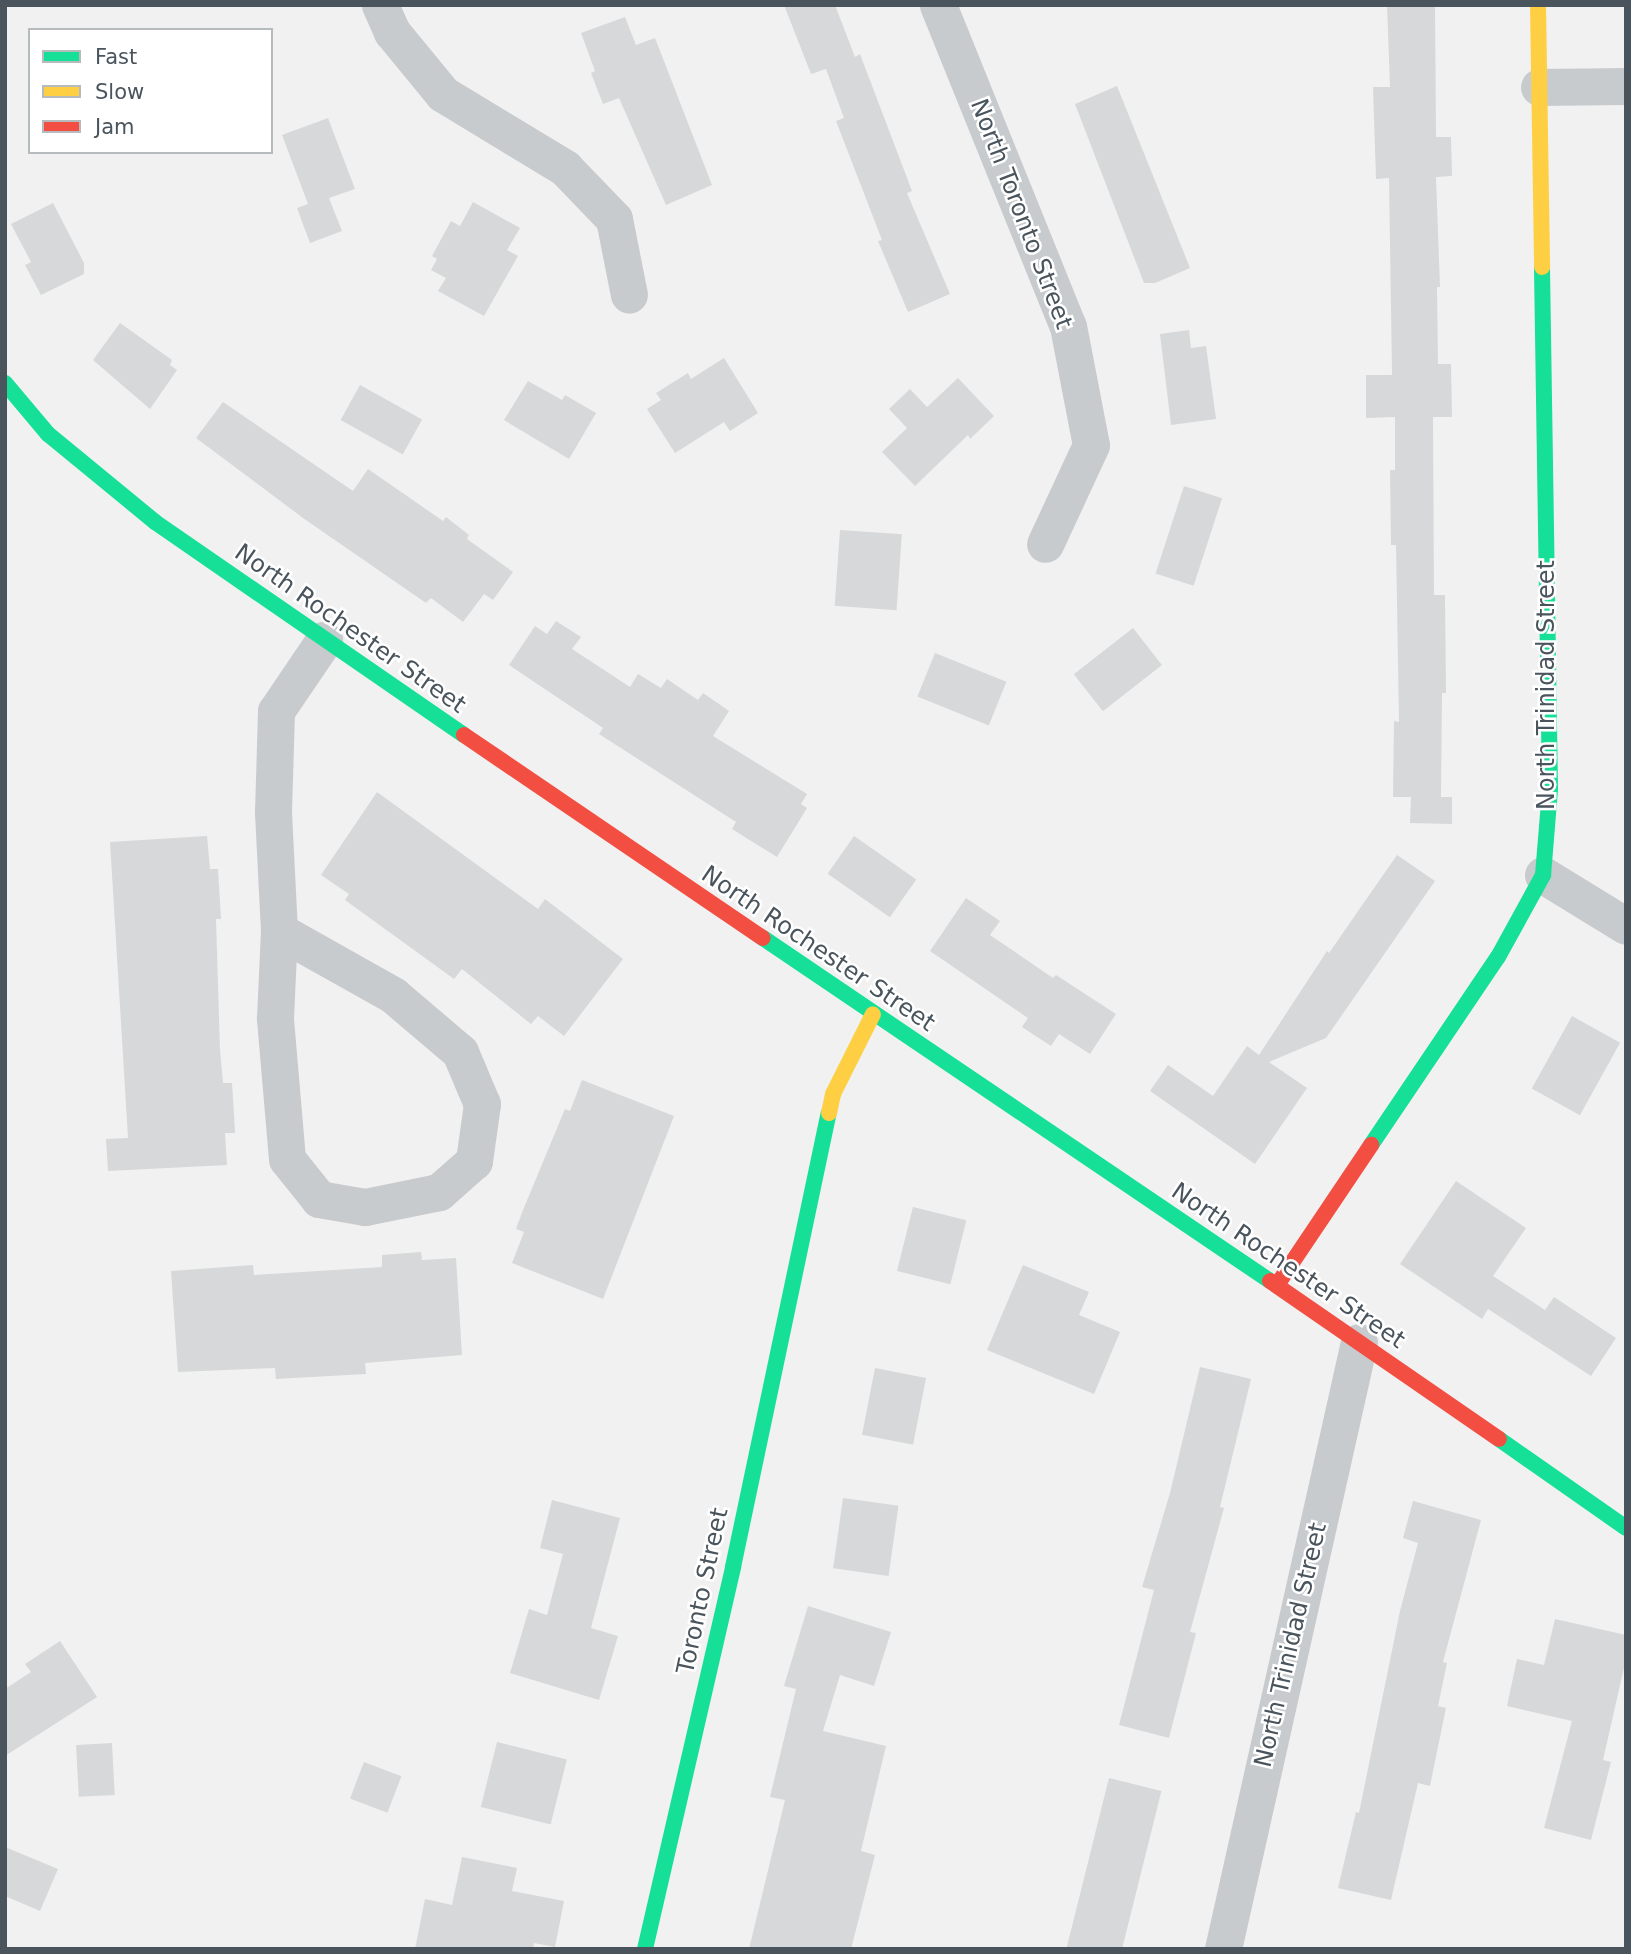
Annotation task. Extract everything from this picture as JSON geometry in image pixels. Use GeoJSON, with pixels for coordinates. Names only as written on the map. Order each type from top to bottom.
{"type":"FeatureCollection","features":[{"type":"Feature","properties":{"kind":"street"},"geometry":{"type":"LineString","coordinates":[[380,5],[392,32],[443,94],[565,168],[614,219],[629,295]]}},
{"type":"Feature","properties":{"kind":"street","name":"North Toronto Street"},"geometry":{"type":"LineString","coordinates":[[938,5],[1068,326],[1091,445],[1045,544]]}},
{"type":"Feature","properties":{"kind":"street","name":"North Trinidad Street"},"geometry":{"type":"LineString","coordinates":[[1277,1285],[1498,957],[1543,875],[1550,789],[1538,5]]}},
{"type":"Feature","properties":{"kind":"street"},"geometry":{"type":"LineString","coordinates":[[1539,87],[1626,86]]}},
{"type":"Feature","properties":{"kind":"street","name":"North Rochester Street"},"geometry":{"type":"LineString","coordinates":[[5,383],[48,434],[155,522],[873,1014],[1277,1285],[1626,1528]]}},
{"type":"Feature","properties":{"kind":"street"},"geometry":{"type":"LineString","coordinates":[[279,931],[393,995],[460,1052],[482,1104],[474,1161],[439,1192],[365,1207],[318,1199],[287,1159],[275,1018],[279,931],[273,812],[276,711],[324,640]]}},
{"type":"Feature","properties":{"kind":"street"},"geometry":{"type":"LineString","coordinates":[[1543,875],[1626,926]]}},
{"type":"Feature","properties":{"kind":"street","name":"Toronto Street"},"geometry":{"type":"LineString","coordinates":[[645,1949],[733,1567],[733,1556],[833,1094],[873,1014]]}},
{"type":"Feature","properties":{"kind":"street","name":"North Trinidad Street"},"geometry":{"type":"LineString","coordinates":[[1223,1949],[1360,1342]]}},
{"type":"Feature","properties":{"kind":"building"},"geometry":{"type":"Polygon","coordinates":[[[784,5],[835,5],[855,57],[860,54],[912,191],[907,193],[950,294],[908,312],[878,241],[882,240],[836,121],[844,118],[826,69],[811,74],[784,5]]]}},
{"type":"Feature","properties":{"kind":"building"},"geometry":{"type":"Polygon","coordinates":[[[1387,5],[1435,5],[1436,137],[1451,137],[1452,176],[1436,177],[1440,287],[1437,287],[1438,364],[1451,364],[1452,417],[1433,417],[1434,595],[1445,595],[1446,693],[1442,693],[1441,797],[1452,797],[1452,824],[1410,823],[1411,797],[1393,797],[1394,721],[1399,722],[1396,545],[1391,545],[1390,470],[1395,470],[1395,417],[1366,418],[1366,375],[1392,375],[1389,178],[1376,179],[1373,87],[1390,87],[1387,5]]]}},
{"type":"Feature","properties":{"kind":"building"},"geometry":{"type":"Polygon","coordinates":[[[625,17],[636,45],[655,38],[712,185],[666,205],[619,98],[603,104],[591,73],[595,71],[581,33],[625,17]]]}},
{"type":"Feature","properties":{"kind":"building"},"geometry":{"type":"Polygon","coordinates":[[[1117,86],[1190,268],[1155,283],[1144,283],[1075,104],[1117,86]]]}},
{"type":"Feature","properties":{"kind":"building"},"geometry":{"type":"Polygon","coordinates":[[[328,118],[355,189],[329,198],[342,231],[310,243],[297,208],[308,204],[282,135],[328,118]]]}},
{"type":"Feature","properties":{"kind":"building"},"geometry":{"type":"Polygon","coordinates":[[[473,202],[520,228],[507,250],[518,256],[484,316],[438,291],[446,278],[431,270],[437,259],[432,256],[451,221],[460,226],[473,202]]]}},
{"type":"Feature","properties":{"kind":"building"},"geometry":{"type":"Polygon","coordinates":[[[53,203],[84,263],[84,274],[41,295],[25,265],[31,262],[11,224],[53,203]]]}},
{"type":"Feature","properties":{"kind":"building"},"geometry":{"type":"Polygon","coordinates":[[[120,323],[172,360],[170,365],[177,370],[150,409],[93,360],[120,323]]]}},
{"type":"Feature","properties":{"kind":"building"},"geometry":{"type":"Polygon","coordinates":[[[1189,330],[1191,348],[1206,346],[1216,419],[1171,425],[1160,334],[1189,330]]]}},
{"type":"Feature","properties":{"kind":"building"},"geometry":{"type":"Polygon","coordinates":[[[724,358],[758,413],[730,431],[724,422],[675,453],[647,409],[661,400],[656,393],[688,373],[691,379],[724,358]]]}},
{"type":"Feature","properties":{"kind":"building"},"geometry":{"type":"Polygon","coordinates":[[[958,378],[994,416],[970,439],[968,435],[915,486],[882,452],[907,428],[889,409],[910,389],[927,407],[958,378]]]}},
{"type":"Feature","properties":{"kind":"building"},"geometry":{"type":"Polygon","coordinates":[[[528,381],[562,400],[565,395],[596,413],[569,459],[504,420],[528,381]]]}},
{"type":"Feature","properties":{"kind":"building"},"geometry":{"type":"Polygon","coordinates":[[[360,385],[422,419],[403,454],[341,420],[360,385]]]}},
{"type":"Feature","properties":{"kind":"building"},"geometry":{"type":"Polygon","coordinates":[[[223,402],[353,491],[368,469],[443,521],[446,517],[469,535],[467,539],[513,572],[493,600],[484,594],[463,622],[431,598],[426,603],[303,518],[196,438],[223,402]]]}},
{"type":"Feature","properties":{"kind":"building"},"geometry":{"type":"Polygon","coordinates":[[[1184,486],[1222,498],[1194,586],[1156,573],[1184,486]]]}},
{"type":"Feature","properties":{"kind":"building"},"geometry":{"type":"Polygon","coordinates":[[[840,530],[902,534],[897,610],[835,606],[840,530]]]}},
{"type":"Feature","properties":{"kind":"building"},"geometry":{"type":"Polygon","coordinates":[[[556,621],[581,637],[572,649],[630,687],[638,674],[661,688],[667,679],[698,700],[703,693],[729,711],[713,736],[807,794],[801,804],[807,808],[777,857],[732,829],[736,822],[599,734],[603,728],[509,665],[535,626],[547,634],[556,621]]]}},
{"type":"Feature","properties":{"kind":"building"},"geometry":{"type":"Polygon","coordinates":[[[1133,628],[1162,665],[1103,711],[1074,674],[1133,628]]]}},
{"type":"Feature","properties":{"kind":"building"},"geometry":{"type":"Polygon","coordinates":[[[935,653],[1006,682],[989,725],[917,697],[935,653]]]}},
{"type":"Feature","properties":{"kind":"building"},"geometry":{"type":"Polygon","coordinates":[[[377,792],[538,909],[545,899],[623,959],[564,1036],[538,1016],[531,1024],[462,969],[454,979],[345,900],[349,894],[321,875],[377,792]]]}},
{"type":"Feature","properties":{"kind":"building"},"geometry":{"type":"Polygon","coordinates":[[[207,836],[210,869],[218,869],[221,919],[216,919],[223,1083],[232,1083],[234,1114],[235,1133],[225,1133],[227,1165],[108,1171],[106,1139],[128,1138],[110,842],[207,836]]]}},
{"type":"Feature","properties":{"kind":"building"},"geometry":{"type":"Polygon","coordinates":[[[854,836],[916,880],[890,917],[828,874],[854,836]]]}},
{"type":"Feature","properties":{"kind":"building"},"geometry":{"type":"Polygon","coordinates":[[[1397,855],[1435,881],[1326,1038],[1269,1062],[1307,1088],[1255,1164],[1150,1091],[1168,1065],[1213,1096],[1247,1046],[1259,1055],[1327,951],[1329,953],[1397,855]]]}},
{"type":"Feature","properties":{"kind":"building"},"geometry":{"type":"Polygon","coordinates":[[[966,898],[1000,921],[990,935],[1053,978],[1056,975],[1116,1014],[1090,1054],[1059,1034],[1051,1046],[1022,1027],[1028,1018],[930,951],[966,898]]]}},
{"type":"Feature","properties":{"kind":"building"},"geometry":{"type":"Polygon","coordinates":[[[1572,1016],[1620,1043],[1580,1115],[1532,1089],[1572,1016]]]}},
{"type":"Feature","properties":{"kind":"building"},"geometry":{"type":"Polygon","coordinates":[[[582,1080],[674,1116],[603,1299],[512,1263],[524,1232],[516,1229],[523,1210],[565,1109],[570,1111],[582,1080]]]}},
{"type":"Feature","properties":{"kind":"building"},"geometry":{"type":"Polygon","coordinates":[[[1456,1181],[1526,1228],[1493,1276],[1545,1310],[1554,1297],[1616,1338],[1591,1376],[1488,1309],[1482,1319],[1400,1264],[1456,1181]]]}},
{"type":"Feature","properties":{"kind":"building"},"geometry":{"type":"Polygon","coordinates":[[[913,1207],[966,1220],[950,1284],[897,1271],[913,1207]]]}},
{"type":"Feature","properties":{"kind":"building"},"geometry":{"type":"Polygon","coordinates":[[[421,1252],[422,1260],[456,1258],[462,1355],[365,1363],[366,1374],[276,1379],[275,1368],[178,1372],[171,1271],[253,1265],[254,1275],[382,1267],[382,1255],[421,1252]]]}},
{"type":"Feature","properties":{"kind":"building"},"geometry":{"type":"Polygon","coordinates":[[[1023,1265],[1089,1292],[1079,1315],[1120,1332],[1094,1394],[987,1350],[1023,1265]]]}},
{"type":"Feature","properties":{"kind":"building"},"geometry":{"type":"Polygon","coordinates":[[[1200,1367],[1251,1379],[1220,1507],[1224,1508],[1190,1632],[1196,1633],[1169,1738],[1119,1725],[1154,1590],[1142,1587],[1170,1493],[1200,1367]]]}},
{"type":"Feature","properties":{"kind":"building"},"geometry":{"type":"Polygon","coordinates":[[[875,1368],[926,1378],[913,1445],[862,1435],[875,1368]]]}},
{"type":"Feature","properties":{"kind":"building"},"geometry":{"type":"Polygon","coordinates":[[[843,1498],[898,1506],[889,1576],[833,1568],[843,1498]]]}},
{"type":"Feature","properties":{"kind":"building"},"geometry":{"type":"Polygon","coordinates":[[[552,1500],[620,1518],[591,1628],[618,1636],[599,1700],[510,1673],[529,1609],[547,1615],[563,1554],[540,1548],[552,1500]]]}},
{"type":"Feature","properties":{"kind":"building"},"geometry":{"type":"Polygon","coordinates":[[[1413,1501],[1481,1520],[1443,1662],[1447,1663],[1438,1706],[1446,1708],[1430,1786],[1418,1783],[1391,1900],[1338,1888],[1356,1812],[1359,1813],[1400,1611],[1418,1543],[1403,1538],[1413,1501]]]}},
{"type":"Feature","properties":{"kind":"building"},"geometry":{"type":"Polygon","coordinates":[[[808,1606],[891,1632],[874,1686],[840,1675],[823,1731],[886,1746],[861,1851],[875,1855],[851,1949],[749,1949],[785,1800],[770,1797],[796,1689],[784,1686],[808,1606]]]}},
{"type":"Feature","properties":{"kind":"building"},"geometry":{"type":"Polygon","coordinates":[[[1555,1619],[1626,1635],[1626,1659],[1603,1760],[1611,1762],[1591,1840],[1544,1828],[1572,1721],[1507,1706],[1517,1659],[1544,1665],[1555,1619]]]}},
{"type":"Feature","properties":{"kind":"building"},"geometry":{"type":"Polygon","coordinates":[[[60,1641],[97,1697],[5,1756],[5,1689],[31,1672],[25,1664],[60,1641]]]}},
{"type":"Feature","properties":{"kind":"building"},"geometry":{"type":"Polygon","coordinates":[[[497,1742],[567,1759],[551,1824],[481,1807],[497,1742]]]}},
{"type":"Feature","properties":{"kind":"building"},"geometry":{"type":"Polygon","coordinates":[[[112,1743],[115,1795],[79,1797],[76,1745],[112,1743]]]}},
{"type":"Feature","properties":{"kind":"building"},"geometry":{"type":"Polygon","coordinates":[[[364,1762],[401,1776],[387,1813],[350,1798],[364,1762]]]}},
{"type":"Feature","properties":{"kind":"building"},"geometry":{"type":"Polygon","coordinates":[[[1109,1778],[1161,1791],[1122,1949],[1066,1949],[1109,1778]]]}},
{"type":"Feature","properties":{"kind":"building"},"geometry":{"type":"Polygon","coordinates":[[[5,1847],[58,1869],[40,1911],[5,1896],[5,1847]]]}},
{"type":"Feature","properties":{"kind":"building"},"geometry":{"type":"Polygon","coordinates":[[[462,1857],[517,1868],[512,1891],[564,1901],[555,1947],[534,1943],[533,1949],[415,1949],[425,1899],[452,1905],[462,1857]]]}},
{"type":"Feature","properties":{"kind":"traffic: fast"},"geometry":{"type":"LineString","coordinates":[[1371,1145],[1498,957],[1543,875],[1550,789],[1542,267]]}},
{"type":"Feature","properties":{"kind":"traffic: fast"},"geometry":{"type":"LineString","coordinates":[[5,383],[48,434],[155,522],[464,735]]}},
{"type":"Feature","properties":{"kind":"traffic: fast"},"geometry":{"type":"LineString","coordinates":[[763,938],[1270,1281]]}},
{"type":"Feature","properties":{"kind":"traffic: fast"},"geometry":{"type":"LineString","coordinates":[[645,1949],[733,1567],[829,1113]]}},
{"type":"Feature","properties":{"kind":"traffic: fast"},"geometry":{"type":"LineString","coordinates":[[1499,1439],[1626,1528]]}},
{"type":"Feature","properties":{"kind":"traffic: slow"},"geometry":{"type":"LineString","coordinates":[[1538,5],[1542,267]]}},
{"type":"Feature","properties":{"kind":"traffic: slow"},"geometry":{"type":"LineString","coordinates":[[829,1113],[833,1094],[873,1014]]}},
{"type":"Feature","properties":{"kind":"traffic: jam"},"geometry":{"type":"LineString","coordinates":[[464,735],[763,938]]}},
{"type":"Feature","properties":{"kind":"traffic: jam"},"geometry":{"type":"LineString","coordinates":[[1277,1285],[1371,1145]]}},
{"type":"Feature","properties":{"kind":"traffic: jam"},"geometry":{"type":"LineString","coordinates":[[1270,1281],[1499,1439]]}}]}
